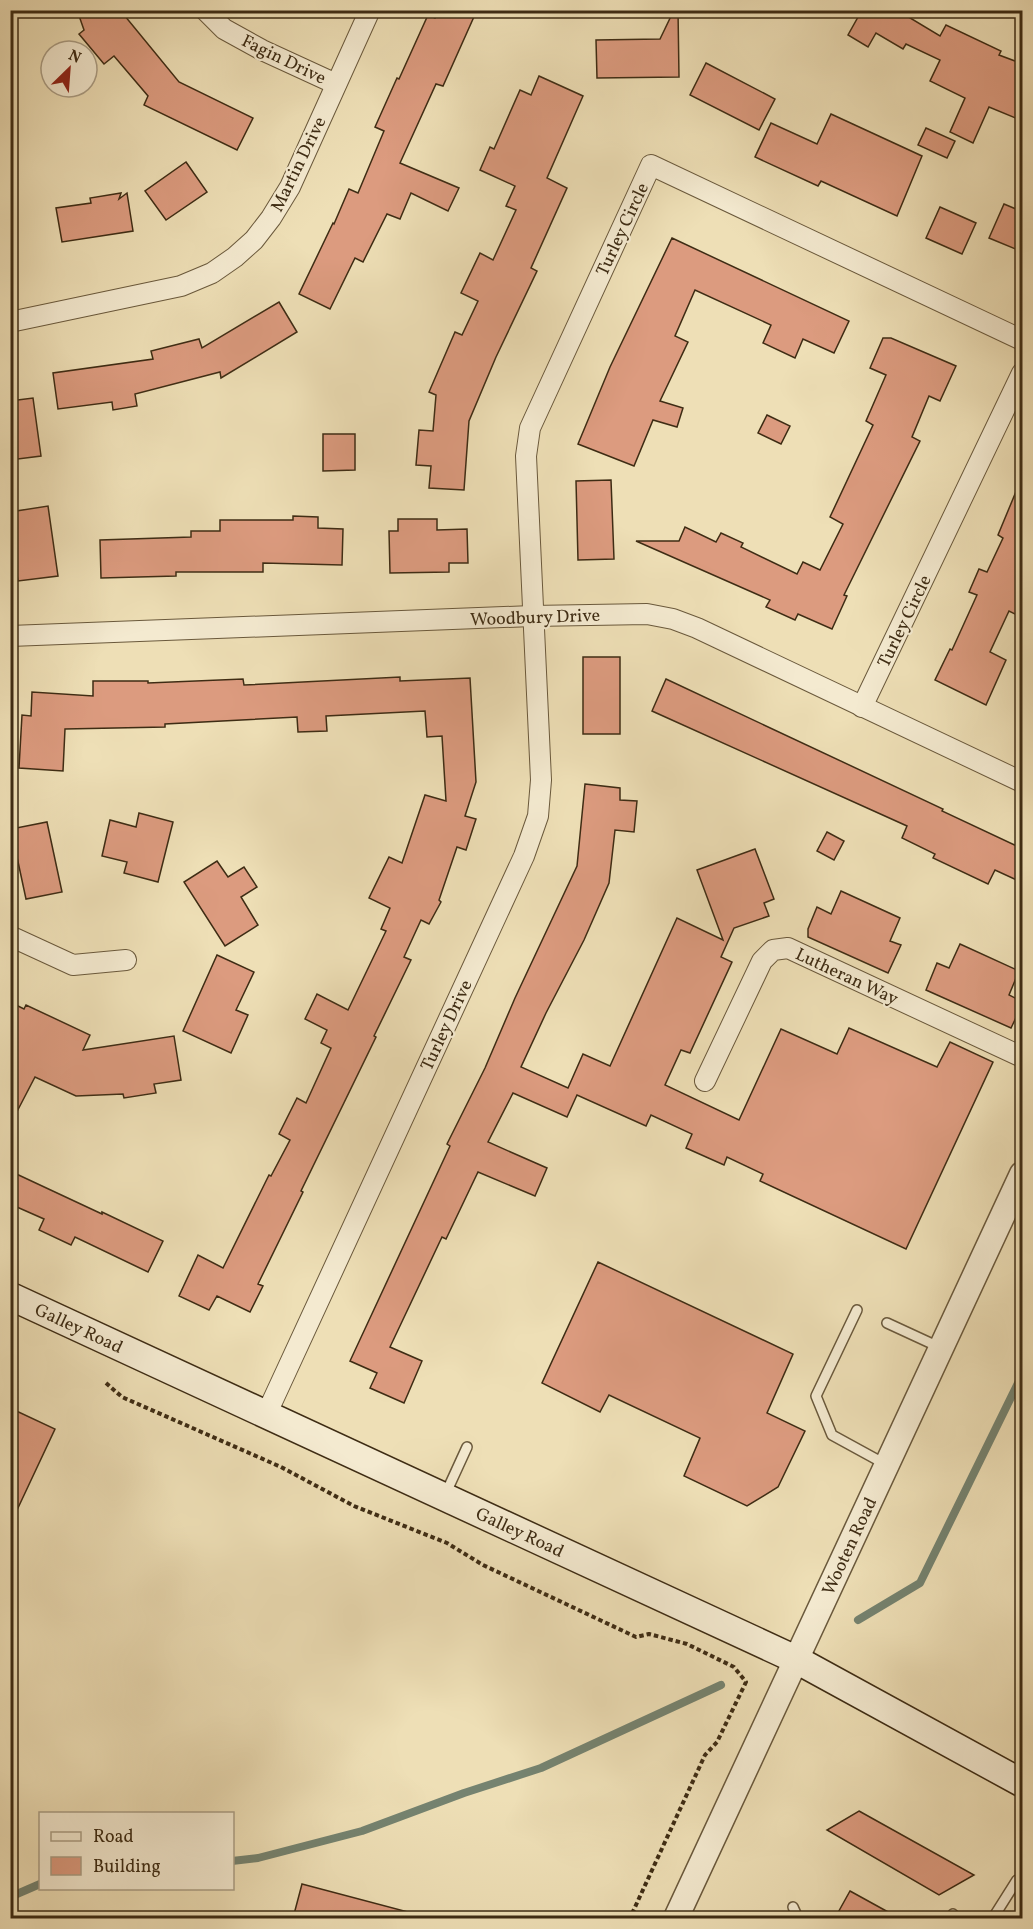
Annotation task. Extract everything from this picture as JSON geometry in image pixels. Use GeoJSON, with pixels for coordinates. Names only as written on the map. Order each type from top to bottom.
{"type":"FeatureCollection","features":[{"type":"Feature","properties":{"kind":"main road","name":"Galley Road"},"geometry":{"type":"LineString","coordinates":[[10,1296],[796,1660],[1023,1783]]}},
{"type":"Feature","properties":{"kind":"street","name":"Fagin Drive"},"geometry":{"type":"LineString","coordinates":[[205,10],[224,29],[243,40],[336,84]]}},
{"type":"Feature","properties":{"kind":"street","name":"Martin Drive"},"geometry":{"type":"LineString","coordinates":[[10,322],[181,286],[212,273],[235,257],[254,240],[290,187],[370,10]]}},
{"type":"Feature","properties":{"kind":"street","name":"Turley Circle"},"geometry":{"type":"LineString","coordinates":[[532,616],[526,456],[530,428],[651,165],[1023,340]]}},
{"type":"Feature","properties":{"kind":"street","name":"Turley Circle"},"geometry":{"type":"LineString","coordinates":[[862,707],[1023,373]]}},
{"type":"Feature","properties":{"kind":"street","name":"Woodbury Drive"},"geometry":{"type":"LineString","coordinates":[[10,636],[532,616],[647,614],[697,628],[1023,782]]}},
{"type":"Feature","properties":{"kind":"street","name":"Turley Drive"},"geometry":{"type":"LineString","coordinates":[[266,1415],[524,856],[538,816],[540,780],[532,616]]}},
{"type":"Feature","properties":{"kind":"street"},"geometry":{"type":"LineString","coordinates":[[10,936],[73,965],[126,960]]}},
{"type":"Feature","properties":{"kind":"street","name":"Lutheran Way"},"geometry":{"type":"LineString","coordinates":[[705,1081],[762,962],[773,950],[788,948],[1023,1057]]}},
{"type":"Feature","properties":{"kind":"street","name":"Wooten Road"},"geometry":{"type":"LineString","coordinates":[[676,1918],[1023,1174]]}},
{"type":"Feature","properties":{"kind":"lane"},"geometry":{"type":"LineString","coordinates":[[857,1310],[816,1396],[832,1435],[888,1465]]}},
{"type":"Feature","properties":{"kind":"lane"},"geometry":{"type":"LineString","coordinates":[[887,1323],[942,1348]]}},
{"type":"Feature","properties":{"kind":"lane"},"geometry":{"type":"LineString","coordinates":[[444,1497],[467,1447]]}},
{"type":"Feature","properties":{"kind":"lane"},"geometry":{"type":"LineString","coordinates":[[993,1918],[1017,1880]]}},
{"type":"Feature","properties":{"kind":"lane"},"geometry":{"type":"LineString","coordinates":[[793,1906],[798,1918]]}},
{"type":"Feature","properties":{"kind":"path"},"geometry":{"type":"LineString","coordinates":[[106,1383],[122,1397],[281,1467],[354,1506],[447,1543],[483,1565],[636,1637],[649,1634],[687,1644],[734,1667],[746,1682],[717,1742],[705,1755],[630,1918]]}},
{"type":"Feature","properties":{"kind":"building"},"geometry":{"type":"Polygon","coordinates":[[[77,10],[120,10],[179,82],[253,118],[237,150],[144,105],[148,96],[114,56],[104,64],[99,58],[99,39],[83,39],[79,34],[84,30],[77,10]]]}},
{"type":"Feature","properties":{"kind":"building"},"geometry":{"type":"Polygon","coordinates":[[[438,10],[477,10],[443,86],[436,84],[400,163],[459,188],[448,211],[411,193],[400,219],[387,214],[363,262],[355,258],[330,309],[299,294],[349,189],[358,193],[384,131],[375,127],[428,15],[435,18],[438,10]]]}},
{"type":"Feature","properties":{"kind":"building"},"geometry":{"type":"Polygon","coordinates":[[[674,10],[678,10],[679,77],[597,78],[596,40],[660,39],[674,10]]]}},
{"type":"Feature","properties":{"kind":"building"},"geometry":{"type":"Polygon","coordinates":[[[862,10],[897,10],[940,36],[946,25],[1001,51],[999,55],[1023,64],[1023,121],[989,107],[973,143],[950,132],[965,98],[930,81],[940,60],[906,44],[903,49],[876,33],[868,47],[848,35],[862,10]]]}},
{"type":"Feature","properties":{"kind":"building"},"geometry":{"type":"Polygon","coordinates":[[[706,63],[775,99],[759,130],[690,95],[706,63]]]}},
{"type":"Feature","properties":{"kind":"building"},"geometry":{"type":"Polygon","coordinates":[[[539,76],[583,96],[547,178],[567,188],[531,268],[537,271],[496,357],[469,421],[464,490],[429,488],[431,466],[416,465],[419,430],[433,431],[436,395],[429,392],[455,332],[462,335],[478,301],[461,293],[480,253],[493,260],[516,210],[506,206],[515,186],[480,170],[490,147],[494,149],[520,90],[531,95],[539,76]]]}},
{"type":"Feature","properties":{"kind":"building"},"geometry":{"type":"Polygon","coordinates":[[[831,114],[922,156],[897,216],[821,181],[818,186],[755,157],[771,123],[817,144],[831,114]]]}},
{"type":"Feature","properties":{"kind":"building"},"geometry":{"type":"Polygon","coordinates":[[[926,128],[955,141],[947,158],[918,145],[926,128]]]}},
{"type":"Feature","properties":{"kind":"building"},"geometry":{"type":"Polygon","coordinates":[[[186,162],[207,192],[166,220],[145,191],[186,162]]]}},
{"type":"Feature","properties":{"kind":"building"},"geometry":{"type":"Polygon","coordinates":[[[121,193],[119,199],[127,193],[133,231],[62,242],[56,208],[91,203],[90,198],[121,193]]]}},
{"type":"Feature","properties":{"kind":"building"},"geometry":{"type":"Polygon","coordinates":[[[1004,204],[1023,212],[1023,252],[989,238],[1004,204]]]}},
{"type":"Feature","properties":{"kind":"building"},"geometry":{"type":"Polygon","coordinates":[[[940,207],[976,223],[962,254],[926,238],[940,207]]]}},
{"type":"Feature","properties":{"kind":"building"},"geometry":{"type":"Polygon","coordinates":[[[672,238],[849,321],[834,353],[803,339],[795,358],[763,343],[771,325],[695,290],[675,336],[688,342],[660,401],[683,408],[677,427],[653,420],[634,466],[578,444],[610,367],[672,238]]]}},
{"type":"Feature","properties":{"kind":"building"},"geometry":{"type":"Polygon","coordinates":[[[279,302],[297,332],[221,378],[220,372],[135,394],[137,406],[113,410],[112,402],[58,409],[53,373],[153,359],[151,351],[199,339],[202,348],[279,302]]]}},
{"type":"Feature","properties":{"kind":"building"},"geometry":{"type":"Polygon","coordinates":[[[883,338],[891,338],[956,366],[940,401],[929,396],[912,437],[920,441],[844,595],[847,596],[832,629],[798,614],[795,620],[766,607],[770,600],[636,541],[679,541],[685,527],[716,542],[721,533],[743,543],[741,547],[797,574],[803,562],[820,570],[843,524],[830,517],[873,425],[866,421],[886,375],[870,368],[883,338]]]}},
{"type":"Feature","properties":{"kind":"building"},"geometry":{"type":"Polygon","coordinates":[[[33,398],[41,456],[10,460],[10,401],[33,398]]]}},
{"type":"Feature","properties":{"kind":"building"},"geometry":{"type":"Polygon","coordinates":[[[767,415],[790,426],[781,444],[758,433],[767,415]]]}},
{"type":"Feature","properties":{"kind":"building"},"geometry":{"type":"Polygon","coordinates":[[[323,434],[355,434],[355,470],[323,471],[323,434]]]}},
{"type":"Feature","properties":{"kind":"building"},"geometry":{"type":"Polygon","coordinates":[[[1022,477],[1023,618],[1009,611],[990,652],[1006,660],[986,705],[935,680],[950,649],[952,650],[977,595],[969,592],[979,569],[987,572],[1003,538],[998,535],[1022,477]]]}},
{"type":"Feature","properties":{"kind":"building"},"geometry":{"type":"Polygon","coordinates":[[[611,480],[614,559],[578,560],[576,481],[611,480]]]}},
{"type":"Feature","properties":{"kind":"building"},"geometry":{"type":"Polygon","coordinates":[[[48,506],[58,576],[18,581],[10,512],[48,506]]]}},
{"type":"Feature","properties":{"kind":"building"},"geometry":{"type":"Polygon","coordinates":[[[293,516],[318,517],[318,528],[343,529],[342,565],[263,563],[263,572],[176,572],[176,576],[101,578],[100,540],[191,537],[191,531],[220,531],[220,520],[293,520],[293,516]]]}},
{"type":"Feature","properties":{"kind":"building"},"geometry":{"type":"Polygon","coordinates":[[[398,519],[437,519],[437,530],[467,529],[468,563],[449,563],[449,572],[390,573],[389,531],[398,531],[398,519]]]}},
{"type":"Feature","properties":{"kind":"building"},"geometry":{"type":"Polygon","coordinates":[[[583,657],[620,657],[620,734],[583,734],[583,657]]]}},
{"type":"Feature","properties":{"kind":"building"},"geometry":{"type":"Polygon","coordinates":[[[400,677],[400,681],[470,678],[476,782],[465,816],[476,819],[466,850],[457,847],[439,900],[441,902],[429,924],[421,920],[404,957],[411,960],[258,1284],[263,1286],[250,1312],[217,1296],[209,1310],[179,1296],[198,1255],[223,1268],[269,1175],[271,1176],[290,1140],[279,1134],[297,1098],[306,1103],[331,1048],[321,1043],[327,1030],[305,1019],[317,994],[348,1010],[386,931],[381,929],[390,908],[369,898],[389,857],[402,863],[425,795],[446,801],[442,736],[427,737],[425,711],[326,716],[327,731],[298,732],[297,717],[165,724],[165,727],[65,729],[63,771],[19,768],[22,715],[31,716],[32,692],[93,696],[93,681],[148,681],[148,683],[243,679],[244,685],[400,677]]]}},
{"type":"Feature","properties":{"kind":"building"},"geometry":{"type":"Polygon","coordinates":[[[666,679],[1023,849],[1023,883],[995,870],[988,884],[933,858],[935,854],[902,838],[907,826],[652,711],[666,679]]]}},
{"type":"Feature","properties":{"kind":"building"},"geometry":{"type":"Polygon","coordinates":[[[585,784],[620,788],[620,800],[637,801],[634,832],[615,830],[609,883],[584,940],[521,1067],[568,1088],[583,1054],[610,1066],[677,918],[723,940],[697,870],[755,849],[774,899],[764,903],[769,916],[734,928],[721,957],[732,962],[690,1053],[681,1050],[665,1085],[739,1120],[781,1029],[837,1054],[849,1028],[937,1067],[950,1042],[993,1062],[906,1249],[760,1181],[763,1174],[727,1157],[724,1165],[686,1148],[692,1134],[651,1115],[646,1126],[577,1095],[567,1117],[513,1093],[488,1142],[547,1168],[535,1196],[478,1172],[446,1239],[442,1237],[390,1347],[422,1361],[404,1403],[370,1388],[377,1373],[350,1361],[450,1146],[447,1144],[485,1068],[577,866],[585,784]]]}},
{"type":"Feature","properties":{"kind":"building"},"geometry":{"type":"Polygon","coordinates":[[[139,813],[173,822],[158,882],[124,873],[127,862],[102,856],[110,820],[136,827],[139,813]]]}},
{"type":"Feature","properties":{"kind":"building"},"geometry":{"type":"Polygon","coordinates":[[[47,822],[62,892],[26,899],[11,829],[47,822]]]}},
{"type":"Feature","properties":{"kind":"building"},"geometry":{"type":"Polygon","coordinates":[[[827,832],[844,841],[834,860],[817,851],[827,832]]]}},
{"type":"Feature","properties":{"kind":"building"},"geometry":{"type":"Polygon","coordinates":[[[217,861],[228,877],[244,867],[257,887],[241,897],[258,925],[225,946],[184,882],[217,861]]]}},
{"type":"Feature","properties":{"kind":"building"},"geometry":{"type":"Polygon","coordinates":[[[841,891],[900,918],[890,941],[901,945],[888,973],[808,937],[808,929],[817,907],[831,914],[841,891]]]}},
{"type":"Feature","properties":{"kind":"building"},"geometry":{"type":"Polygon","coordinates":[[[960,944],[1019,971],[1009,995],[1023,1003],[1011,1028],[926,990],[937,963],[949,968],[960,944]]]}},
{"type":"Feature","properties":{"kind":"building"},"geometry":{"type":"Polygon","coordinates":[[[217,955],[254,972],[236,1010],[248,1015],[231,1053],[183,1031],[217,955]]]}},
{"type":"Feature","properties":{"kind":"building"},"geometry":{"type":"Polygon","coordinates":[[[10,1002],[24,1009],[26,1005],[90,1035],[83,1050],[174,1036],[181,1080],[154,1084],[156,1093],[124,1098],[123,1094],[76,1096],[35,1077],[10,1125],[10,1002]]]}},
{"type":"Feature","properties":{"kind":"building"},"geometry":{"type":"Polygon","coordinates":[[[10,1171],[163,1241],[148,1272],[75,1237],[71,1245],[39,1230],[44,1219],[10,1204],[10,1171]]]}},
{"type":"Feature","properties":{"kind":"building"},"geometry":{"type":"Polygon","coordinates":[[[598,1262],[793,1354],[767,1413],[805,1431],[778,1487],[747,1506],[684,1476],[700,1438],[609,1395],[600,1412],[542,1383],[598,1262]]]}},
{"type":"Feature","properties":{"kind":"building"},"geometry":{"type":"Polygon","coordinates":[[[10,1408],[55,1429],[10,1525],[10,1408]]]}},
{"type":"Feature","properties":{"kind":"building"},"geometry":{"type":"Polygon","coordinates":[[[859,1811],[974,1875],[939,1895],[827,1830],[859,1811]]]}},
{"type":"Feature","properties":{"kind":"building"},"geometry":{"type":"Polygon","coordinates":[[[302,1884],[408,1912],[407,1918],[293,1918],[302,1884]]]}},
{"type":"Feature","properties":{"kind":"building"},"geometry":{"type":"Polygon","coordinates":[[[850,1891],[899,1918],[835,1918],[850,1891]]]}},
{"type":"Feature","properties":{"kind":"waterway"},"geometry":{"type":"LineString","coordinates":[[858,1620],[920,1583],[1022,1375]]}},
{"type":"Feature","properties":{"kind":"waterway"},"geometry":{"type":"LineString","coordinates":[[234,1861],[258,1858],[362,1831],[464,1793],[541,1768],[721,1685]]}},
{"type":"Feature","properties":{"kind":"waterway"},"geometry":{"type":"LineString","coordinates":[[10,1897],[39,1884]]}}]}
